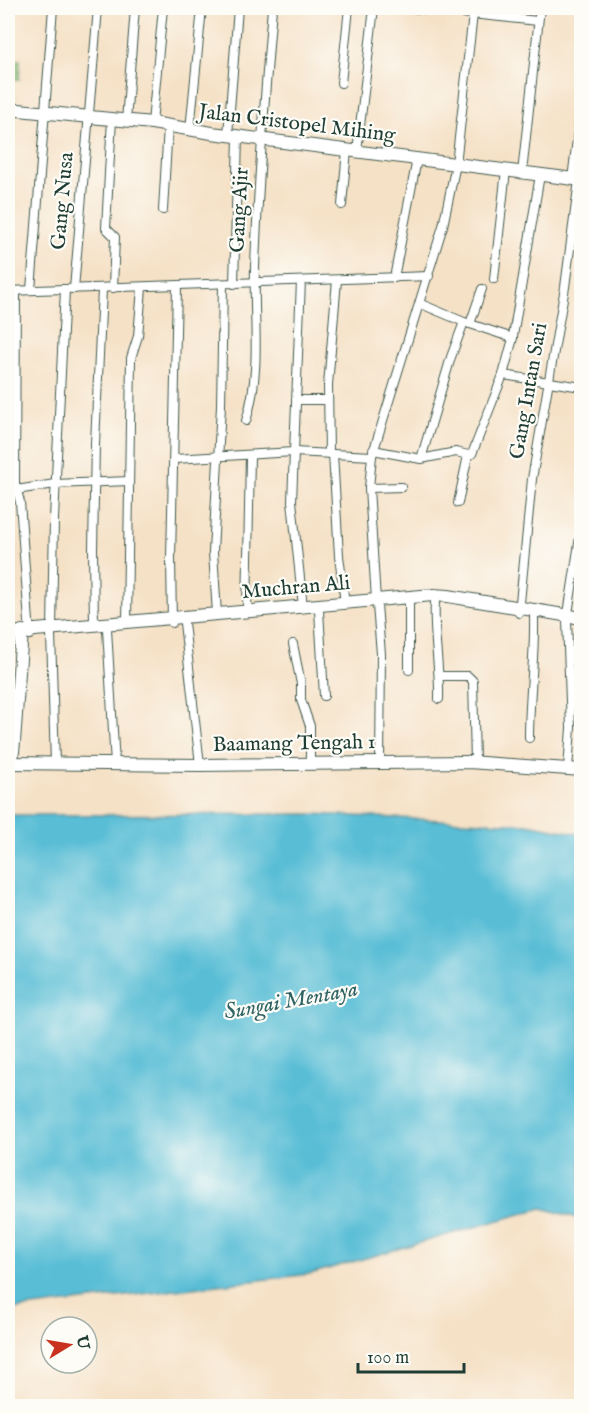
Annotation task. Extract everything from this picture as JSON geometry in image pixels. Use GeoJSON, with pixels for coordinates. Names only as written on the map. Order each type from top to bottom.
{"type":"FeatureCollection","features":[{"type":"Feature","properties":{"kind":"street"},"geometry":{"type":"LineString","coordinates":[[31,290],[53,8]]}},
{"type":"Feature","properties":{"kind":"street","name":"Gang Nusa"},"geometry":{"type":"LineString","coordinates":[[55,763],[51,631],[55,484],[69,289],[89,116],[98,8]]}},
{"type":"Feature","properties":{"kind":"street"},"geometry":{"type":"LineString","coordinates":[[126,121],[135,8]]}},
{"type":"Feature","properties":{"kind":"street"},"geometry":{"type":"LineString","coordinates":[[152,123],[163,8]]}},
{"type":"Feature","properties":{"kind":"street"},"geometry":{"type":"LineString","coordinates":[[190,130],[202,8]]}},
{"type":"Feature","properties":{"kind":"street"},"geometry":{"type":"LineString","coordinates":[[234,284],[233,135],[238,8]]}},
{"type":"Feature","properties":{"kind":"street","name":"Gang Ajir"},"geometry":{"type":"LineString","coordinates":[[246,421],[254,391],[256,372],[255,283],[261,139],[272,8]]}},
{"type":"Feature","properties":{"kind":"street"},"geometry":{"type":"LineString","coordinates":[[341,83],[349,8]]}},
{"type":"Feature","properties":{"kind":"street"},"geometry":{"type":"LineString","coordinates":[[342,205],[374,8]]}},
{"type":"Feature","properties":{"kind":"street"},"geometry":{"type":"LineString","coordinates":[[412,8],[470,12],[538,21]]}},
{"type":"Feature","properties":{"kind":"street"},"geometry":{"type":"LineString","coordinates":[[508,18],[509,8]]}},
{"type":"Feature","properties":{"kind":"street"},"geometry":{"type":"LineString","coordinates":[[522,172],[540,8]]}},
{"type":"Feature","properties":{"kind":"street"},"geometry":{"type":"LineString","coordinates":[[380,763],[381,670],[369,488],[373,453],[421,304],[443,226],[456,164],[470,12]]}},
{"type":"Feature","properties":{"kind":"street","name":"Gang Intan Sari"},"geometry":{"type":"LineString","coordinates":[[519,611],[531,490],[565,287],[577,180],[582,99]]}},
{"type":"Feature","properties":{"kind":"street","name":"Jalan Cristopel Mihing"},"geometry":{"type":"LineString","coordinates":[[8,109],[152,123],[190,130],[577,180]]}},
{"type":"Feature","properties":{"kind":"street"},"geometry":{"type":"LineString","coordinates":[[112,119],[106,228],[115,237],[113,288]]}},
{"type":"Feature","properties":{"kind":"street"},"geometry":{"type":"LineString","coordinates":[[163,210],[168,126]]}},
{"type":"Feature","properties":{"kind":"street"},"geometry":{"type":"LineString","coordinates":[[394,278],[417,159]]}},
{"type":"Feature","properties":{"kind":"street"},"geometry":{"type":"LineString","coordinates":[[494,279],[506,171]]}},
{"type":"Feature","properties":{"kind":"street"},"geometry":{"type":"LineString","coordinates":[[174,459],[294,452],[373,453],[421,459],[456,452],[468,455],[473,452],[503,375],[513,338],[540,175]]}},
{"type":"Feature","properties":{"kind":"street"},"geometry":{"type":"LineString","coordinates":[[8,762],[13,752],[21,633],[20,502],[12,492],[12,291],[429,276]]}},
{"type":"Feature","properties":{"kind":"street"},"geometry":{"type":"LineString","coordinates":[[337,280],[328,400],[339,556],[345,603]]}},
{"type":"Feature","properties":{"kind":"street"},"geometry":{"type":"LineString","coordinates":[[301,281],[292,512],[303,607]]}},
{"type":"Feature","properties":{"kind":"street"},"geometry":{"type":"LineString","coordinates":[[217,615],[213,552],[221,406],[223,284]]}},
{"type":"Feature","properties":{"kind":"street"},"geometry":{"type":"LineString","coordinates":[[177,286],[171,558],[176,621],[200,765]]}},
{"type":"Feature","properties":{"kind":"street"},"geometry":{"type":"LineString","coordinates":[[126,623],[131,358],[138,336],[142,288]]}},
{"type":"Feature","properties":{"kind":"street"},"geometry":{"type":"LineString","coordinates":[[94,625],[95,444],[102,289]]}},
{"type":"Feature","properties":{"kind":"street"},"geometry":{"type":"LineString","coordinates":[[421,459],[451,357],[482,289]]}},
{"type":"Feature","properties":{"kind":"street"},"geometry":{"type":"LineString","coordinates":[[421,304],[467,323],[513,338]]}},
{"type":"Feature","properties":{"kind":"street"},"geometry":{"type":"LineString","coordinates":[[503,375],[582,387]]}},
{"type":"Feature","properties":{"kind":"street"},"geometry":{"type":"LineString","coordinates":[[296,400],[328,400]]}},
{"type":"Feature","properties":{"kind":"street"},"geometry":{"type":"LineString","coordinates":[[458,503],[468,455]]}},
{"type":"Feature","properties":{"kind":"street"},"geometry":{"type":"LineString","coordinates":[[247,612],[250,456]]}},
{"type":"Feature","properties":{"kind":"street"},"geometry":{"type":"LineString","coordinates":[[12,492],[55,484],[129,481]]}},
{"type":"Feature","properties":{"kind":"street"},"geometry":{"type":"LineString","coordinates":[[369,488],[402,487]]}},
{"type":"Feature","properties":{"kind":"street"},"geometry":{"type":"LineString","coordinates":[[568,769],[572,728],[567,618],[582,524]]}},
{"type":"Feature","properties":{"kind":"street","name":"Muchran Ali"},"geometry":{"type":"LineString","coordinates":[[51,631],[94,625],[319,610],[439,595],[534,616],[582,618]]}},
{"type":"Feature","properties":{"kind":"street"},"geometry":{"type":"LineString","coordinates":[[435,602],[434,627],[439,699]]}},
{"type":"Feature","properties":{"kind":"street","name":"Muchran Ali"},"geometry":{"type":"LineString","coordinates":[[21,633],[106,629],[217,615],[345,603],[435,602],[519,611],[567,618],[582,623]]}},
{"type":"Feature","properties":{"kind":"street"},"geometry":{"type":"LineString","coordinates":[[409,603],[409,670]]}},
{"type":"Feature","properties":{"kind":"street"},"geometry":{"type":"LineString","coordinates":[[319,610],[324,696]]}},
{"type":"Feature","properties":{"kind":"street"},"geometry":{"type":"LineString","coordinates":[[529,738],[529,703],[535,644],[534,616]]}},
{"type":"Feature","properties":{"kind":"street"},"geometry":{"type":"LineString","coordinates":[[106,629],[115,765]]}},
{"type":"Feature","properties":{"kind":"street"},"geometry":{"type":"LineString","coordinates":[[293,644],[301,684],[302,705],[309,726],[310,764]]}},
{"type":"Feature","properties":{"kind":"street"},"geometry":{"type":"LineString","coordinates":[[439,676],[468,676],[473,681],[475,762]]}},
{"type":"Feature","properties":{"kind":"street","name":"Baamang Tengah 1"},"geometry":{"type":"LineString","coordinates":[[8,762],[200,765],[475,762],[582,770]]}},
{"type":"Feature","properties":{"kind":"green space"},"geometry":{"type":"Polygon","coordinates":[[[8,60],[20,60],[19,79],[8,79],[8,60]]]}},
{"type":"Feature","properties":{"kind":"water","name":"Sungai Mentaya"},"geometry":{"type":"Polygon","coordinates":[[[311,814],[527,824],[581,834],[581,1219],[542,1208],[310,1274],[8,1310],[8,815],[311,814]]]}}]}
